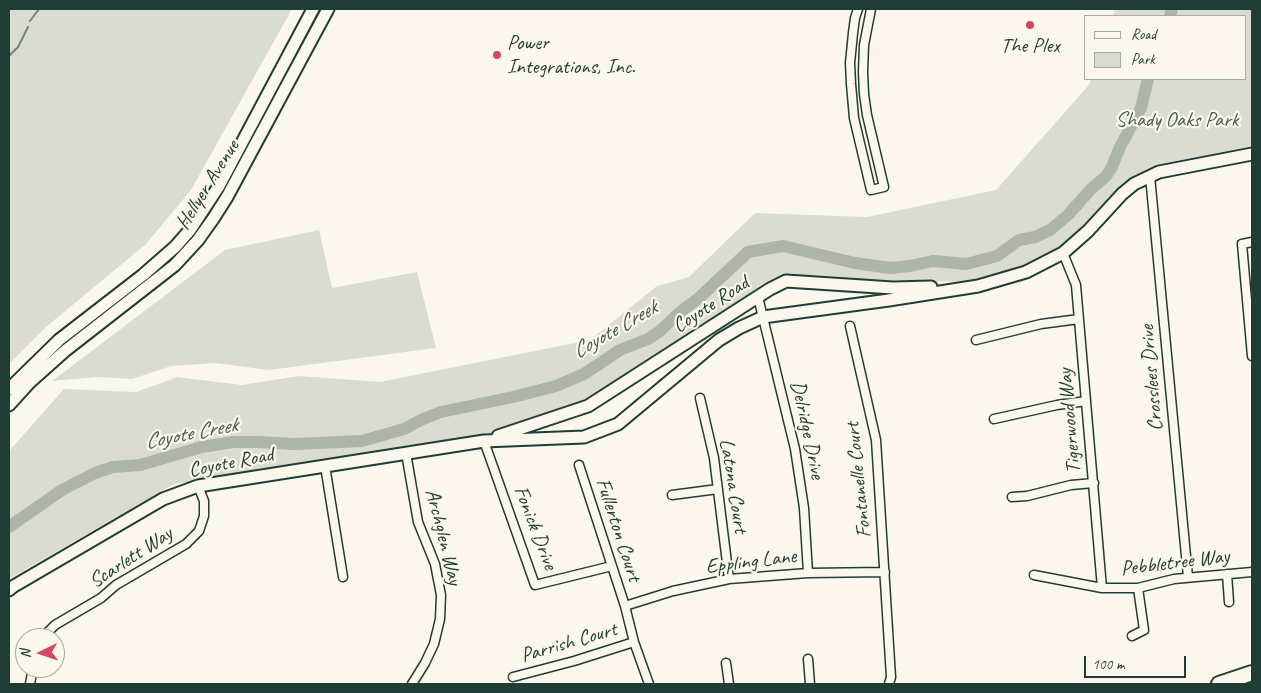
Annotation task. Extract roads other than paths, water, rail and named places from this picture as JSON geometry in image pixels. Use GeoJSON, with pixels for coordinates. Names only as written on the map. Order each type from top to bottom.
{"type":"FeatureCollection","features":[{"type":"Feature","properties":{"kind":"highway"},"geometry":{"type":"LineString","coordinates":[[1219,684],[1252,673]]}},
{"type":"Feature","properties":{"kind":"street","name":"Hellyer Avenue"},"geometry":{"type":"LineString","coordinates":[[9,389],[58,340],[143,275],[175,247],[190,230],[219,186],[313,9]]}},
{"type":"Feature","properties":{"kind":"street","name":"Hellyer Avenue"},"geometry":{"type":"LineString","coordinates":[[9,405],[29,383],[66,350],[175,265],[198,240],[227,197],[328,9]]}},
{"type":"Feature","properties":{"kind":"street"},"geometry":{"type":"LineString","coordinates":[[858,9],[855,18],[850,63],[851,84],[854,118],[871,190],[884,187],[864,94],[864,45],[871,9]]}},
{"type":"Feature","properties":{"kind":"street"},"geometry":{"type":"LineString","coordinates":[[298,37],[310,43]]}},
{"type":"Feature","properties":{"kind":"street","name":"Coyote Road"},"geometry":{"type":"LineString","coordinates":[[9,590],[163,499],[198,486],[484,441],[584,437],[618,424],[719,340],[739,328],[762,318],[978,286],[1026,272],[1063,253],[1088,231],[1122,194],[1134,184],[1159,172],[1252,154]]}},
{"type":"Feature","properties":{"kind":"street","name":"Crosslees Drive"},"geometry":{"type":"LineString","coordinates":[[1150,176],[1188,577]]}},
{"type":"Feature","properties":{"kind":"street"},"geometry":{"type":"LineString","coordinates":[[1252,242],[1242,244],[1252,356]]}},
{"type":"Feature","properties":{"kind":"street","name":"Tigerwood Way"},"geometry":{"type":"LineString","coordinates":[[1063,253],[1076,285],[1102,588]]}},
{"type":"Feature","properties":{"kind":"street"},"geometry":{"type":"LineString","coordinates":[[143,275],[150,285]]}},
{"type":"Feature","properties":{"kind":"street","name":"Coyote Road"},"geometry":{"type":"LineString","coordinates":[[484,441],[588,406],[786,281],[893,288],[978,286]]}},
{"type":"Feature","properties":{"kind":"street","name":"Delridge Drive"},"geometry":{"type":"LineString","coordinates":[[758,297],[795,449],[804,508],[808,573]]}},
{"type":"Feature","properties":{"kind":"street"},"geometry":{"type":"LineString","coordinates":[[976,340],[1041,324],[1079,319]]}},
{"type":"Feature","properties":{"kind":"street","name":"Fontanelle Court"},"geometry":{"type":"LineString","coordinates":[[850,326],[876,440],[891,677],[889,684]]}},
{"type":"Feature","properties":{"kind":"street","name":"Latona Court"},"geometry":{"type":"LineString","coordinates":[[700,398],[714,458],[729,579]]}},
{"type":"Feature","properties":{"kind":"street"},"geometry":{"type":"LineString","coordinates":[[994,418],[1086,401]]}},
{"type":"Feature","properties":{"kind":"street","name":"Fonick Drive"},"geometry":{"type":"LineString","coordinates":[[484,441],[535,585],[612,566]]}},
{"type":"Feature","properties":{"kind":"street","name":"Archglen Way"},"geometry":{"type":"LineString","coordinates":[[406,453],[418,522],[435,564],[440,595],[440,619],[434,644],[412,684]]}},
{"type":"Feature","properties":{"kind":"street","name":"Fullerton Court"},"geometry":{"type":"LineString","coordinates":[[579,465],[612,566],[634,642],[650,684]]}},
{"type":"Feature","properties":{"kind":"street"},"geometry":{"type":"LineString","coordinates":[[325,466],[343,577]]}},
{"type":"Feature","properties":{"kind":"street"},"geometry":{"type":"LineString","coordinates":[[1012,497],[1027,496],[1071,485],[1094,483]]}},
{"type":"Feature","properties":{"kind":"street","name":"Scarlett Way"},"geometry":{"type":"LineString","coordinates":[[52,628],[101,598],[116,585],[186,544],[199,531],[204,516],[204,501],[198,486]]}},
{"type":"Feature","properties":{"kind":"street"},"geometry":{"type":"LineString","coordinates":[[672,495],[718,489]]}},
{"type":"Feature","properties":{"kind":"street","name":"Eppling Lane"},"geometry":{"type":"LineString","coordinates":[[624,606],[673,591],[729,579],[808,573],[885,572]]}},
{"type":"Feature","properties":{"kind":"street","name":"Pebbletree Way"},"geometry":{"type":"LineString","coordinates":[[1034,575],[1102,588],[1138,588],[1188,577],[1252,572]]}},
{"type":"Feature","properties":{"kind":"street"},"geometry":{"type":"LineString","coordinates":[[1227,574],[1229,602]]}},
{"type":"Feature","properties":{"kind":"street"},"geometry":{"type":"LineString","coordinates":[[1132,636],[1144,630],[1138,588]]}},
{"type":"Feature","properties":{"kind":"street","name":"Parrish Court"},"geometry":{"type":"LineString","coordinates":[[513,677],[574,661],[634,642]]}},
{"type":"Feature","properties":{"kind":"street"},"geometry":{"type":"LineString","coordinates":[[808,659],[810,684]]}},
{"type":"Feature","properties":{"kind":"street"},"geometry":{"type":"LineString","coordinates":[[726,662],[729,684]]}},
{"type":"Feature","properties":{"kind":"waterway"},"geometry":{"type":"LineString","coordinates":[[30,21],[39,9]]}},
{"type":"Feature","properties":{"kind":"waterway","name":"Coyote Creek"},"geometry":{"type":"LineString","coordinates":[[1170,15],[1172,9]]}},
{"type":"Feature","properties":{"kind":"waterway"},"geometry":{"type":"LineString","coordinates":[[9,56],[18,47],[28,27]]}},
{"type":"Feature","properties":{"kind":"waterway","name":"Coyote Creek"},"geometry":{"type":"LineString","coordinates":[[9,527],[62,490],[95,473],[113,467],[140,465],[202,447],[233,442],[295,444],[362,441],[404,429],[441,412],[556,386],[584,374],[620,350],[648,339],[660,331],[748,252],[783,246],[855,263],[891,268],[933,261],[966,264],[997,256],[1019,240],[1035,237],[1050,230],[1068,215],[1091,189],[1106,176],[1141,108],[1148,80]]}},
{"type":"Feature","properties":{"kind":"place","name":"The Plex"},"geometry":{"type":"Point","coordinates":[1030,25]}},
{"type":"Feature","properties":{"kind":"place","name":"Power Integrations, Inc."},"geometry":{"type":"Point","coordinates":[497,55]}},
{"type":"Feature","properties":{"kind":"park label","name":"Shady Oaks Park"},"geometry":{"type":"Point","coordinates":[1177,120]}}]}
